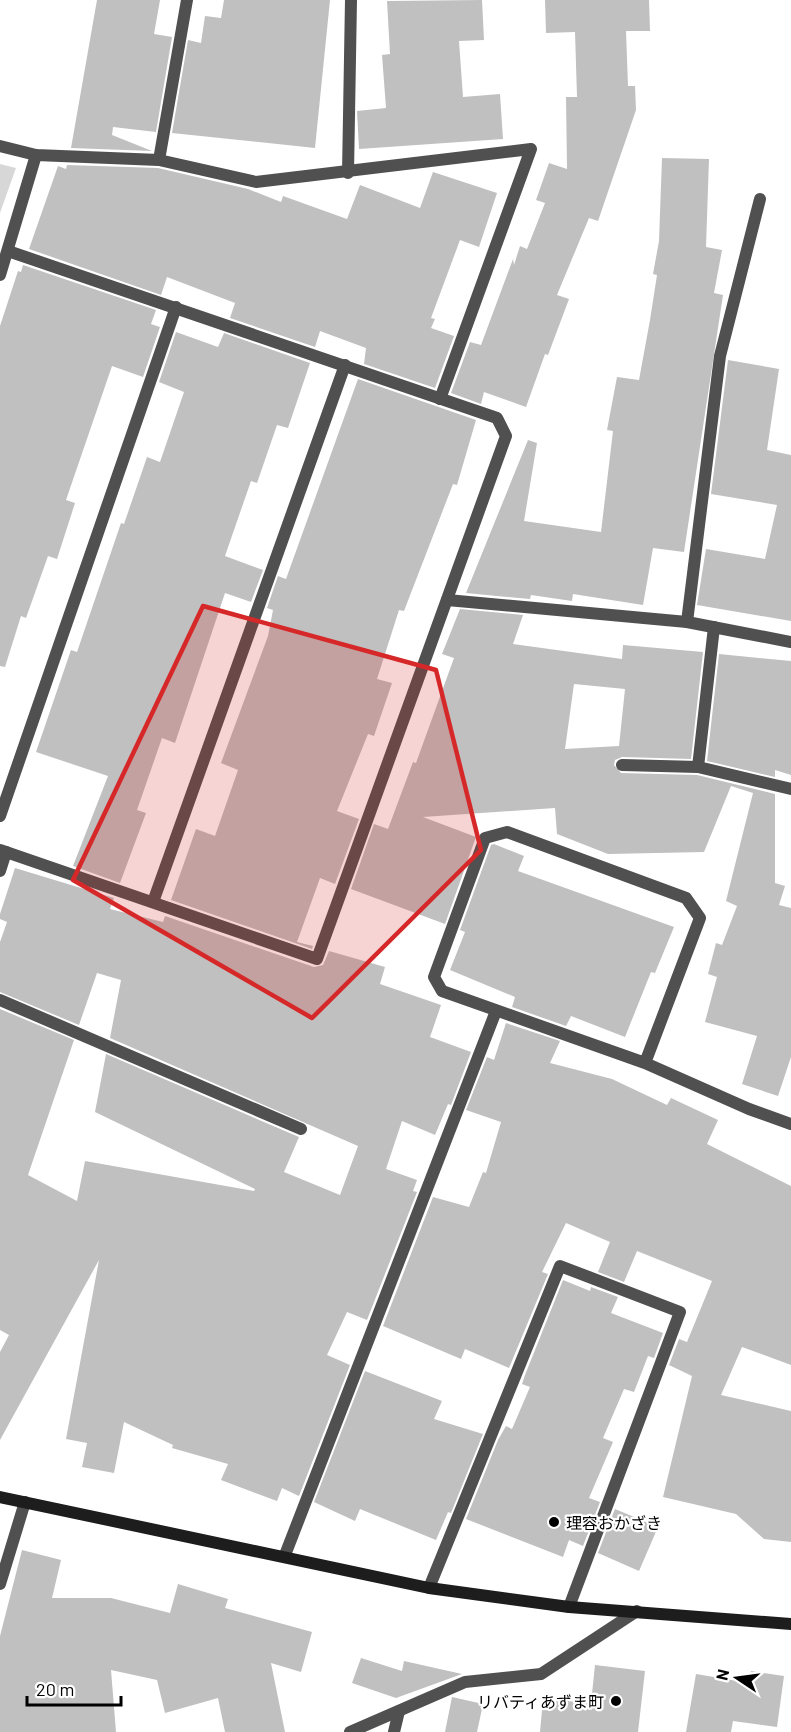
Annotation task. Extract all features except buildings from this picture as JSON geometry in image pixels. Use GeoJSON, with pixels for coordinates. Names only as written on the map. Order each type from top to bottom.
{"type":"FeatureCollection","features":[{"type":"Feature","properties":{"kind":"street"},"geometry":{"type":"LineString","coordinates":[[0,1497],[285,1555],[429,1588],[569,1607],[791,1624]]}},
{"type":"Feature","properties":{"kind":"lane"},"geometry":{"type":"LineString","coordinates":[[159,160],[187,0]]}},
{"type":"Feature","properties":{"kind":"lane"},"geometry":{"type":"LineString","coordinates":[[348,172],[351,0]]}},
{"type":"Feature","properties":{"kind":"lane"},"geometry":{"type":"LineString","coordinates":[[0,146],[36,155],[159,160],[256,182],[531,149],[440,399]]}},
{"type":"Feature","properties":{"kind":"lane"},"geometry":{"type":"LineString","coordinates":[[0,275],[36,155]]}},
{"type":"Feature","properties":{"kind":"lane"},"geometry":{"type":"LineString","coordinates":[[687,622],[720,356],[760,199]]}},
{"type":"Feature","properties":{"kind":"lane"},"geometry":{"type":"LineString","coordinates":[[0,872],[3,851],[317,959],[506,436],[497,418],[345,364],[8,251]]}},
{"type":"Feature","properties":{"kind":"lane"},"geometry":{"type":"LineString","coordinates":[[0,816],[176,307]]}},
{"type":"Feature","properties":{"kind":"lane"},"geometry":{"type":"LineString","coordinates":[[153,902],[345,364]]}},
{"type":"Feature","properties":{"kind":"lane"},"geometry":{"type":"LineString","coordinates":[[447,600],[687,622],[791,642]]}},
{"type":"Feature","properties":{"kind":"lane"},"geometry":{"type":"LineString","coordinates":[[698,767],[714,627]]}},
{"type":"Feature","properties":{"kind":"lane"},"geometry":{"type":"LineString","coordinates":[[622,765],[698,767],[791,789]]}},
{"type":"Feature","properties":{"kind":"lane"},"geometry":{"type":"LineString","coordinates":[[645,1063],[700,918],[686,898],[507,832],[484,838],[434,977],[442,991],[645,1063],[749,1109],[791,1124]]}},
{"type":"Feature","properties":{"kind":"lane"},"geometry":{"type":"LineString","coordinates":[[0,1000],[301,1128]]}},
{"type":"Feature","properties":{"kind":"lane"},"geometry":{"type":"LineString","coordinates":[[285,1555],[496,1011]]}},
{"type":"Feature","properties":{"kind":"lane"},"geometry":{"type":"LineString","coordinates":[[429,1588],[560,1266],[680,1312],[569,1607]]}},
{"type":"Feature","properties":{"kind":"lane"},"geometry":{"type":"LineString","coordinates":[[0,1584],[25,1502]]}},
{"type":"Feature","properties":{"kind":"lane"},"geometry":{"type":"LineString","coordinates":[[350,1732],[465,1682],[542,1674],[637,1611]]}},
{"type":"Feature","properties":{"kind":"lane"},"geometry":{"type":"LineString","coordinates":[[394,1732],[399,1712]]}},
{"type":"Feature","properties":{"kind":"highlighted area"},"geometry":{"type":"Polygon","coordinates":[[[203,606],[436,670],[481,850],[312,1018],[73,880],[203,606]]]}},
{"type":"Feature","properties":{"kind":"shaded area"},"geometry":{"type":"Polygon","coordinates":[[[0,164],[16,168],[0,213],[0,164]]]}},
{"type":"Feature","properties":{"kind":"place","name":"理容おかざき"},"geometry":{"type":"Point","coordinates":[554,1522]}},
{"type":"Feature","properties":{"kind":"place","name":"リバティあずま町"},"geometry":{"type":"Point","coordinates":[616,1701]}}]}
